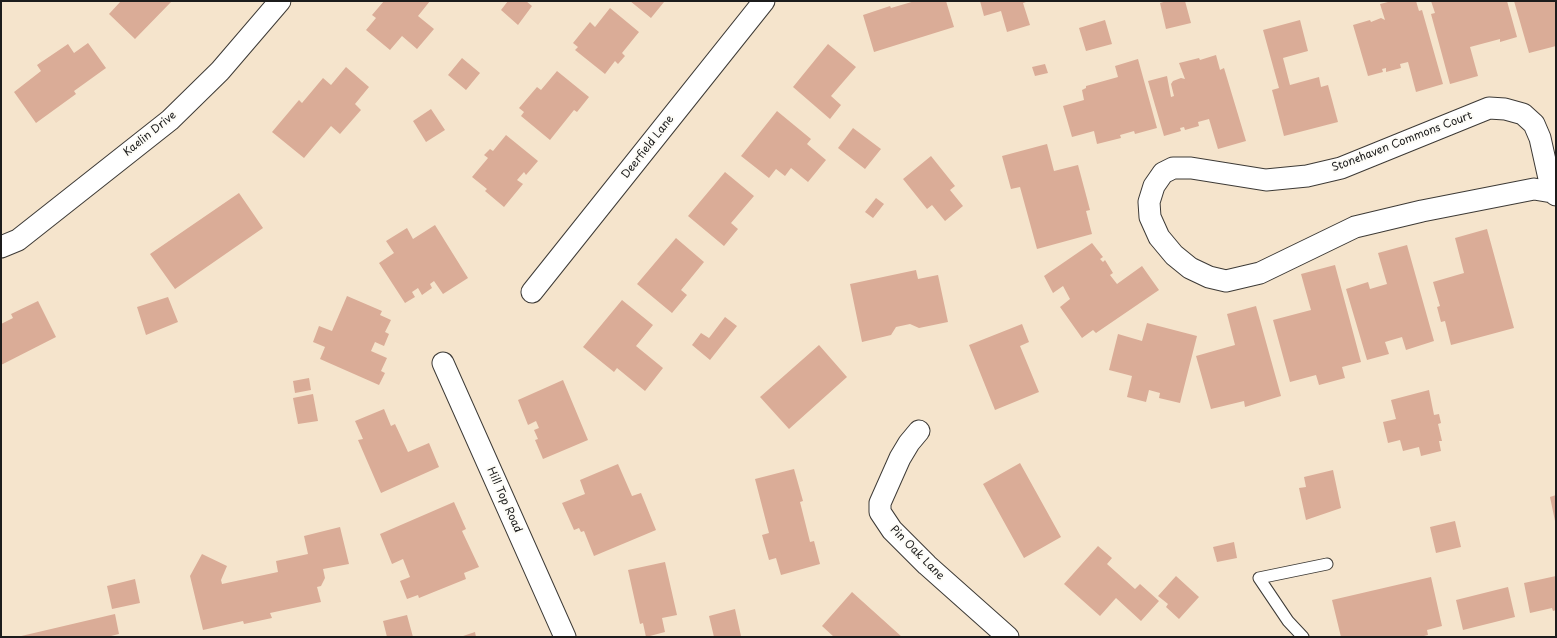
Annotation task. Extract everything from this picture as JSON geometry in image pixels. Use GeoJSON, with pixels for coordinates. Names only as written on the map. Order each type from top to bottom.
{"type":"FeatureCollection","features":[{"type":"Feature","properties":{"kind":"street","name":"Kaelin Drive"},"geometry":{"type":"LineString","coordinates":[[1,247],[18,240],[170,120],[220,71],[280,1]]}},
{"type":"Feature","properties":{"kind":"street","name":"Deerfield Lane"},"geometry":{"type":"LineString","coordinates":[[532,292],[764,1]]}},
{"type":"Feature","properties":{"kind":"street","name":"Stonehaven Commons Court"},"geometry":{"type":"LineString","coordinates":[[1489,108],[1505,108],[1523,114],[1534,124],[1540,138],[1554,193],[1534,189],[1422,211],[1355,227],[1260,273],[1226,281],[1209,277],[1190,268],[1174,255],[1159,237],[1150,217],[1149,202],[1154,186],[1163,173],[1172,168],[1191,168],[1266,180],[1307,176],[1341,168],[1489,108]]}},
{"type":"Feature","properties":{"kind":"street","name":"Hill Top Road"},"geometry":{"type":"LineString","coordinates":[[442,363],[565,637]]}},
{"type":"Feature","properties":{"kind":"street","name":"Pin Oak Lane"},"geometry":{"type":"LineString","coordinates":[[919,431],[909,442],[900,458],[880,503],[880,512],[892,530],[927,565],[1008,637]]}},
{"type":"Feature","properties":{"kind":"lane"},"geometry":{"type":"LineString","coordinates":[[1303,637],[1288,621],[1259,578],[1327,564]]}},
{"type":"Feature","properties":{"kind":"building"},"geometry":{"type":"Polygon","coordinates":[[[121,1],[172,1],[135,39],[109,14],[121,1]]]}},
{"type":"Feature","properties":{"kind":"building"},"geometry":{"type":"Polygon","coordinates":[[[384,1],[430,1],[418,16],[434,29],[417,49],[402,36],[390,50],[366,30],[376,18],[372,15],[384,1]]]}},
{"type":"Feature","properties":{"kind":"building"},"geometry":{"type":"Polygon","coordinates":[[[508,1],[526,1],[532,6],[518,25],[501,10],[508,1]]]}},
{"type":"Feature","properties":{"kind":"building"},"geometry":{"type":"Polygon","coordinates":[[[630,1],[663,1],[664,2],[651,18],[630,1]]]}},
{"type":"Feature","properties":{"kind":"building"},"geometry":{"type":"Polygon","coordinates":[[[915,1],[946,1],[954,27],[874,52],[863,15],[890,6],[891,8],[915,1]]]}},
{"type":"Feature","properties":{"kind":"building"},"geometry":{"type":"Polygon","coordinates":[[[980,1],[1029,1],[1023,3],[1030,25],[1007,32],[1001,11],[984,16],[980,1]]]}},
{"type":"Feature","properties":{"kind":"building"},"geometry":{"type":"Polygon","coordinates":[[[1167,1],[1185,1],[1191,23],[1166,29],[1160,3],[1167,1]]]}},
{"type":"Feature","properties":{"kind":"building"},"geometry":{"type":"Polygon","coordinates":[[[1392,1],[1416,1],[1419,11],[1422,10],[1443,84],[1416,92],[1408,62],[1400,64],[1401,68],[1386,72],[1386,68],[1382,69],[1383,72],[1368,76],[1353,25],[1370,20],[1371,22],[1381,18],[1385,20],[1380,4],[1392,1]]]}},
{"type":"Feature","properties":{"kind":"building"},"geometry":{"type":"Polygon","coordinates":[[[1431,1],[1507,1],[1517,37],[1500,42],[1500,39],[1470,47],[1478,76],[1450,84],[1431,14],[1435,13],[1431,1]]]}},
{"type":"Feature","properties":{"kind":"building"},"geometry":{"type":"Polygon","coordinates":[[[1514,1],[1556,1],[1556,46],[1529,53],[1514,1]]]}},
{"type":"Feature","properties":{"kind":"building"},"geometry":{"type":"Polygon","coordinates":[[[610,8],[639,32],[622,53],[625,56],[618,64],[615,61],[605,74],[575,50],[578,47],[573,43],[590,22],[595,27],[610,8]]]}},
{"type":"Feature","properties":{"kind":"building"},"geometry":{"type":"Polygon","coordinates":[[[1105,20],[1112,44],[1086,51],[1079,28],[1105,20]]]}},
{"type":"Feature","properties":{"kind":"building"},"geometry":{"type":"Polygon","coordinates":[[[1300,20],[1308,51],[1283,58],[1290,85],[1319,77],[1321,87],[1328,85],[1338,122],[1284,136],[1272,90],[1279,88],[1263,30],[1300,20]]]}},
{"type":"Feature","properties":{"kind":"building"},"geometry":{"type":"Polygon","coordinates":[[[88,43],[106,68],[74,91],[76,94],[36,123],[14,92],[41,71],[37,65],[68,44],[74,53],[88,43]]]}},
{"type":"Feature","properties":{"kind":"building"},"geometry":{"type":"Polygon","coordinates":[[[828,44],[856,67],[831,96],[841,105],[830,119],[793,87],[828,44]]]}},
{"type":"Feature","properties":{"kind":"building"},"geometry":{"type":"Polygon","coordinates":[[[1216,55],[1220,70],[1224,68],[1246,141],[1218,149],[1209,119],[1198,122],[1199,126],[1185,130],[1184,127],[1180,128],[1181,131],[1164,136],[1148,81],[1167,76],[1171,97],[1174,96],[1171,84],[1173,81],[1181,78],[1185,79],[1179,63],[1199,58],[1200,60],[1216,55]]]}},
{"type":"Feature","properties":{"kind":"building"},"geometry":{"type":"Polygon","coordinates":[[[462,58],[480,73],[466,90],[448,75],[462,58]]]}},
{"type":"Feature","properties":{"kind":"building"},"geometry":{"type":"Polygon","coordinates":[[[1138,59],[1157,128],[1135,134],[1134,131],[1120,135],[1121,138],[1097,144],[1094,131],[1072,137],[1063,106],[1084,100],[1082,90],[1086,88],[1086,86],[1118,77],[1115,66],[1138,59]]]}},
{"type":"Feature","properties":{"kind":"building"},"geometry":{"type":"Polygon","coordinates":[[[1045,64],[1048,73],[1035,76],[1032,67],[1045,64]]]}},
{"type":"Feature","properties":{"kind":"building"},"geometry":{"type":"Polygon","coordinates":[[[346,67],[369,87],[355,104],[361,110],[340,134],[331,126],[304,158],[272,132],[299,100],[302,103],[323,78],[331,85],[346,67]]]}},
{"type":"Feature","properties":{"kind":"building"},"geometry":{"type":"Polygon","coordinates":[[[557,71],[589,97],[577,112],[574,110],[550,140],[521,116],[524,112],[519,108],[537,87],[541,90],[557,71]]]}},
{"type":"Feature","properties":{"kind":"building"},"geometry":{"type":"Polygon","coordinates":[[[431,109],[445,130],[426,142],[413,121],[431,109]]]}},
{"type":"Feature","properties":{"kind":"building"},"geometry":{"type":"Polygon","coordinates":[[[777,111],[811,139],[807,144],[826,160],[808,182],[791,168],[785,176],[776,169],[769,178],[741,156],[777,111]]]}},
{"type":"Feature","properties":{"kind":"building"},"geometry":{"type":"Polygon","coordinates":[[[853,128],[881,149],[865,169],[838,148],[853,128]]]}},
{"type":"Feature","properties":{"kind":"building"},"geometry":{"type":"Polygon","coordinates":[[[506,135],[538,161],[526,175],[524,172],[517,180],[523,184],[504,207],[485,191],[487,189],[472,177],[488,158],[484,155],[490,149],[493,151],[506,135]]]}},
{"type":"Feature","properties":{"kind":"building"},"geometry":{"type":"Polygon","coordinates":[[[1047,144],[1054,171],[1078,165],[1090,210],[1086,211],[1092,234],[1037,249],[1020,187],[1011,189],[1002,156],[1047,144]]]}},
{"type":"Feature","properties":{"kind":"building"},"geometry":{"type":"Polygon","coordinates":[[[931,156],[955,186],[950,190],[963,206],[945,221],[932,205],[927,209],[903,179],[931,156]]]}},
{"type":"Feature","properties":{"kind":"building"},"geometry":{"type":"Polygon","coordinates":[[[725,172],[754,196],[731,223],[738,229],[724,246],[688,216],[725,172]]]}},
{"type":"Feature","properties":{"kind":"building"},"geometry":{"type":"Polygon","coordinates":[[[239,193],[263,228],[175,289],[150,254],[239,193]]]}},
{"type":"Feature","properties":{"kind":"building"},"geometry":{"type":"Polygon","coordinates":[[[876,198],[884,204],[873,218],[865,212],[876,198]]]}},
{"type":"Feature","properties":{"kind":"building"},"geometry":{"type":"Polygon","coordinates":[[[435,225],[468,278],[443,294],[434,281],[430,284],[432,288],[422,295],[418,288],[412,292],[415,297],[405,303],[379,263],[394,253],[386,241],[407,228],[413,239],[435,225]]]}},
{"type":"Feature","properties":{"kind":"building"},"geometry":{"type":"Polygon","coordinates":[[[1487,229],[1514,328],[1451,345],[1445,321],[1441,322],[1437,307],[1440,306],[1433,282],[1464,273],[1455,238],[1487,229]]]}},
{"type":"Feature","properties":{"kind":"building"},"geometry":{"type":"Polygon","coordinates":[[[676,238],[704,262],[681,290],[687,295],[672,313],[637,284],[676,238]]]}},
{"type":"Feature","properties":{"kind":"building"},"geometry":{"type":"Polygon","coordinates":[[[1092,243],[1103,257],[1100,259],[1103,262],[1105,260],[1113,273],[1110,275],[1117,284],[1142,266],[1159,290],[1096,333],[1093,330],[1082,338],[1060,307],[1070,299],[1063,286],[1053,293],[1044,276],[1092,243]]]}},
{"type":"Feature","properties":{"kind":"building"},"geometry":{"type":"Polygon","coordinates":[[[1407,245],[1434,341],[1406,350],[1402,337],[1385,342],[1389,354],[1367,360],[1346,289],[1368,282],[1370,289],[1387,284],[1378,253],[1407,245]]]}},
{"type":"Feature","properties":{"kind":"building"},"geometry":{"type":"Polygon","coordinates":[[[1335,265],[1361,362],[1342,367],[1345,378],[1319,385],[1316,375],[1290,382],[1273,320],[1311,310],[1301,274],[1335,265]]]}},
{"type":"Feature","properties":{"kind":"building"},"geometry":{"type":"Polygon","coordinates":[[[916,270],[918,279],[938,275],[948,322],[919,328],[910,324],[896,327],[891,335],[862,342],[850,284],[916,270]]]}},
{"type":"Feature","properties":{"kind":"building"},"geometry":{"type":"Polygon","coordinates":[[[347,296],[382,311],[380,315],[391,320],[385,332],[389,334],[384,346],[375,342],[371,351],[387,358],[381,371],[385,373],[379,385],[320,359],[325,347],[313,342],[319,326],[332,331],[347,296]]]}},
{"type":"Feature","properties":{"kind":"building"},"geometry":{"type":"Polygon","coordinates":[[[168,297],[178,322],[146,335],[137,307],[168,297]]]}},
{"type":"Feature","properties":{"kind":"building"},"geometry":{"type":"Polygon","coordinates":[[[622,300],[653,325],[636,346],[663,368],[645,391],[617,368],[614,372],[583,347],[622,300]]]}},
{"type":"Feature","properties":{"kind":"building"},"geometry":{"type":"Polygon","coordinates":[[[38,301],[56,337],[1,365],[1,324],[13,318],[11,314],[38,301]]]}},
{"type":"Feature","properties":{"kind":"building"},"geometry":{"type":"Polygon","coordinates":[[[1256,306],[1281,396],[1245,407],[1244,401],[1211,409],[1196,356],[1235,345],[1227,314],[1256,306]]]}},
{"type":"Feature","properties":{"kind":"building"},"geometry":{"type":"Polygon","coordinates":[[[725,317],[737,326],[710,360],[692,345],[701,333],[709,338],[725,317]]]}},
{"type":"Feature","properties":{"kind":"building"},"geometry":{"type":"Polygon","coordinates":[[[1147,323],[1197,336],[1180,403],[1159,398],[1160,393],[1149,390],[1146,402],[1127,397],[1132,376],[1109,370],[1118,334],[1142,341],[1147,323]]]}},
{"type":"Feature","properties":{"kind":"building"},"geometry":{"type":"Polygon","coordinates":[[[1022,324],[1029,342],[1020,346],[1039,392],[995,410],[969,345],[1022,324]]]}},
{"type":"Feature","properties":{"kind":"building"},"geometry":{"type":"Polygon","coordinates":[[[819,345],[847,377],[789,429],[760,397],[819,345]]]}},
{"type":"Feature","properties":{"kind":"building"},"geometry":{"type":"Polygon","coordinates":[[[309,378],[311,390],[295,393],[293,381],[309,378]]]}},
{"type":"Feature","properties":{"kind":"building"},"geometry":{"type":"Polygon","coordinates":[[[563,380],[588,440],[543,459],[535,440],[538,439],[534,430],[539,428],[536,421],[528,425],[518,400],[563,380]]]}},
{"type":"Feature","properties":{"kind":"building"},"geometry":{"type":"Polygon","coordinates":[[[1429,390],[1434,415],[1439,414],[1441,423],[1438,424],[1442,441],[1439,441],[1441,451],[1421,456],[1419,447],[1403,451],[1400,440],[1388,443],[1383,422],[1396,419],[1391,400],[1429,390]]]}},
{"type":"Feature","properties":{"kind":"building"},"geometry":{"type":"Polygon","coordinates":[[[313,394],[318,421],[298,424],[293,398],[313,394]]]}},
{"type":"Feature","properties":{"kind":"building"},"geometry":{"type":"Polygon","coordinates":[[[384,409],[391,426],[395,424],[408,452],[429,443],[439,467],[381,493],[358,440],[363,439],[355,421],[384,409]]]}},
{"type":"Feature","properties":{"kind":"building"},"geometry":{"type":"Polygon","coordinates":[[[1020,463],[1061,537],[1024,558],[983,484],[1020,463]]]}},
{"type":"Feature","properties":{"kind":"building"},"geometry":{"type":"Polygon","coordinates":[[[618,464],[632,496],[641,493],[656,530],[594,556],[584,531],[581,532],[579,528],[574,530],[562,503],[585,494],[580,480],[618,464]]]}},
{"type":"Feature","properties":{"kind":"building"},"geometry":{"type":"Polygon","coordinates":[[[794,469],[803,501],[800,502],[810,542],[814,541],[820,564],[781,575],[776,558],[769,560],[762,535],[769,533],[755,479],[794,469]]]}},
{"type":"Feature","properties":{"kind":"building"},"geometry":{"type":"Polygon","coordinates":[[[1333,470],[1341,508],[1306,520],[1299,488],[1306,487],[1304,477],[1333,470]]]}},
{"type":"Feature","properties":{"kind":"building"},"geometry":{"type":"Polygon","coordinates":[[[1556,495],[1556,521],[1555,521],[1550,497],[1556,495]]]}},
{"type":"Feature","properties":{"kind":"building"},"geometry":{"type":"Polygon","coordinates":[[[454,502],[466,529],[462,531],[479,567],[464,573],[466,579],[419,598],[418,595],[407,599],[400,581],[410,577],[403,559],[392,564],[380,534],[454,502]]]}},
{"type":"Feature","properties":{"kind":"building"},"geometry":{"type":"Polygon","coordinates":[[[1455,521],[1461,547],[1436,553],[1430,527],[1455,521]]]}},
{"type":"Feature","properties":{"kind":"building"},"geometry":{"type":"Polygon","coordinates":[[[340,527],[349,564],[323,569],[325,578],[321,586],[317,587],[321,602],[270,613],[272,618],[244,624],[243,621],[203,630],[190,576],[202,554],[227,566],[221,580],[222,584],[278,572],[276,561],[308,554],[304,536],[340,527]]]}},
{"type":"Feature","properties":{"kind":"building"},"geometry":{"type":"Polygon","coordinates":[[[1234,542],[1237,558],[1217,562],[1213,547],[1234,542]]]}},
{"type":"Feature","properties":{"kind":"building"},"geometry":{"type":"Polygon","coordinates":[[[1098,546],[1112,558],[1107,564],[1135,589],[1140,584],[1159,601],[1141,621],[1116,598],[1100,616],[1064,584],[1098,546]]]}},
{"type":"Feature","properties":{"kind":"building"},"geometry":{"type":"Polygon","coordinates":[[[665,562],[677,615],[662,618],[665,632],[646,637],[643,623],[640,624],[628,570],[665,562]]]}},
{"type":"Feature","properties":{"kind":"building"},"geometry":{"type":"Polygon","coordinates":[[[1176,576],[1199,597],[1179,619],[1166,607],[1168,604],[1158,596],[1176,576]]]}},
{"type":"Feature","properties":{"kind":"building"},"geometry":{"type":"Polygon","coordinates":[[[1556,576],[1556,610],[1553,611],[1552,608],[1530,613],[1524,583],[1556,576]]]}},
{"type":"Feature","properties":{"kind":"building"},"geometry":{"type":"Polygon","coordinates":[[[1431,577],[1442,626],[1427,630],[1428,635],[1420,637],[1341,637],[1332,600],[1431,577]]]}},
{"type":"Feature","properties":{"kind":"building"},"geometry":{"type":"Polygon","coordinates":[[[135,579],[140,603],[112,609],[107,586],[135,579]]]}},
{"type":"Feature","properties":{"kind":"building"},"geometry":{"type":"Polygon","coordinates":[[[1508,587],[1515,617],[1463,630],[1456,600],[1508,587]]]}},
{"type":"Feature","properties":{"kind":"building"},"geometry":{"type":"Polygon","coordinates":[[[852,592],[902,637],[834,637],[822,626],[852,592]]]}},
{"type":"Feature","properties":{"kind":"building"},"geometry":{"type":"Polygon","coordinates":[[[735,609],[741,636],[714,637],[709,616],[735,609]]]}},
{"type":"Feature","properties":{"kind":"building"},"geometry":{"type":"Polygon","coordinates":[[[115,614],[119,634],[107,637],[17,637],[115,614]]]}},
{"type":"Feature","properties":{"kind":"building"},"geometry":{"type":"Polygon","coordinates":[[[407,615],[413,637],[387,637],[383,621],[407,615]]]}},
{"type":"Feature","properties":{"kind":"building"},"geometry":{"type":"Polygon","coordinates":[[[475,632],[476,637],[460,637],[475,632]]]}}]}
